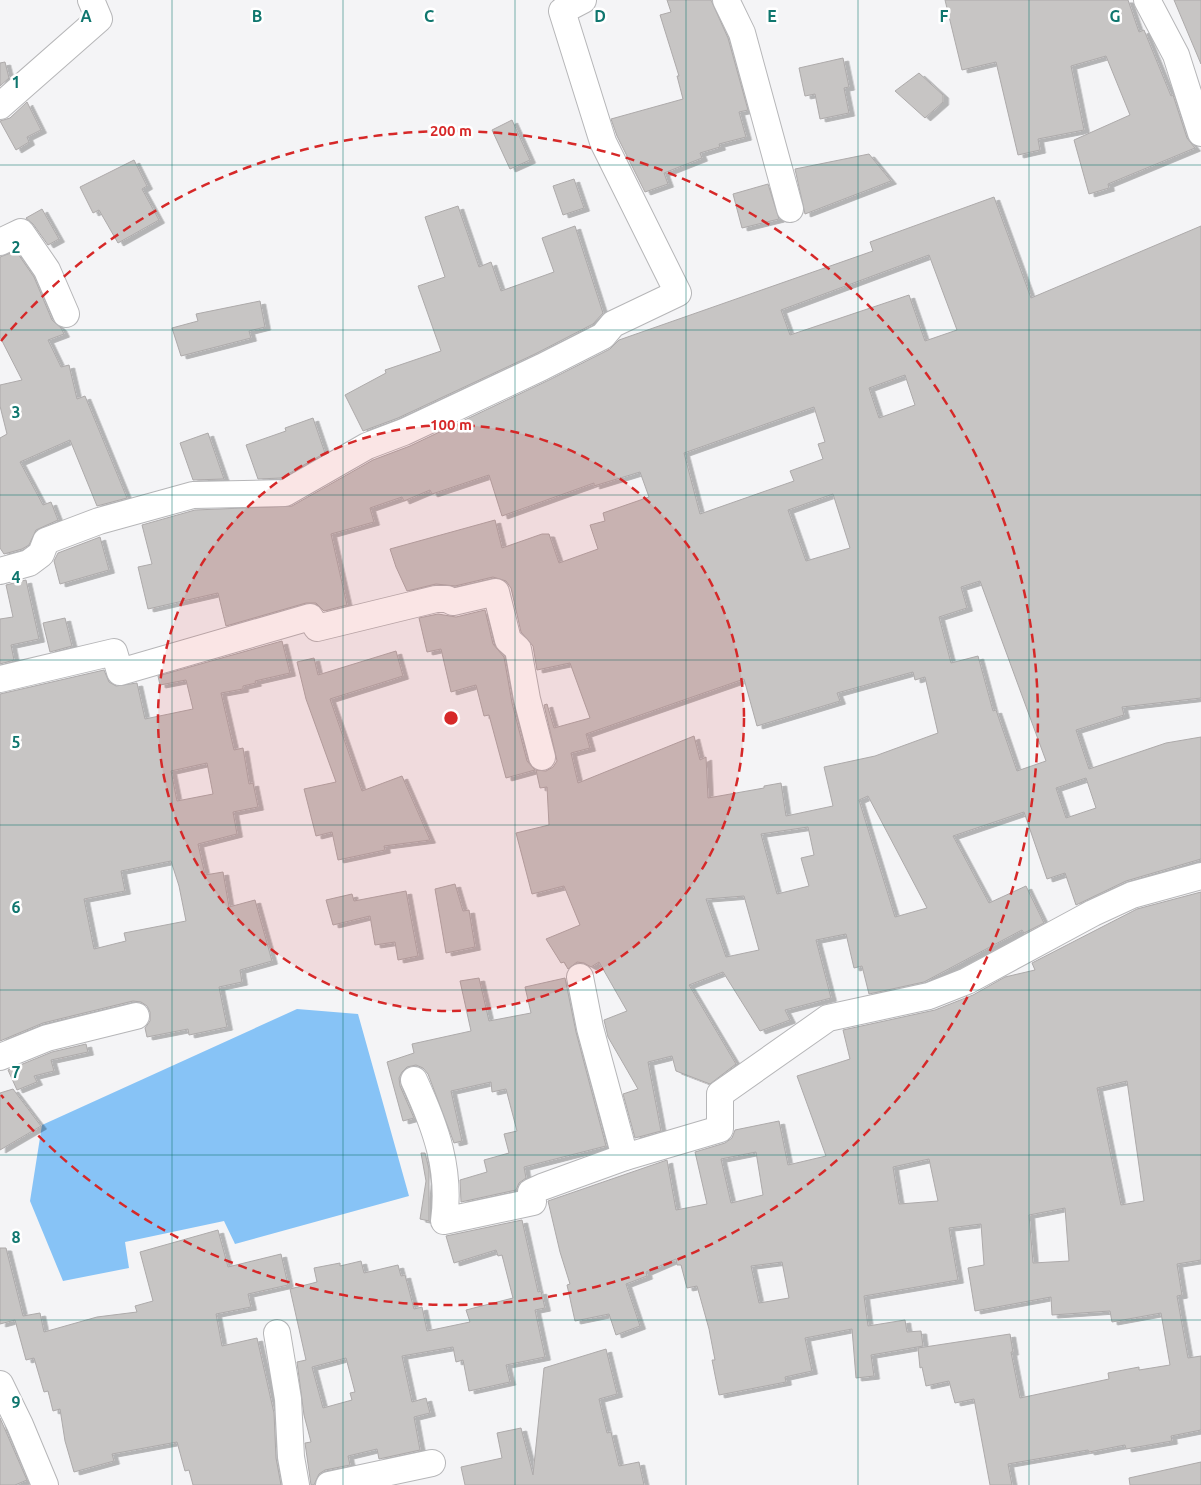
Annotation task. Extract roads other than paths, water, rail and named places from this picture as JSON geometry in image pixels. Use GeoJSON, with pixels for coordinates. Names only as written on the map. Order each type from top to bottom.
{"type":"FeatureCollection","features":[{"type":"Feature","properties":{"kind":"street"},"geometry":{"type":"LineString","coordinates":[[0,106],[99,19],[91,0]]}},
{"type":"Feature","properties":{"kind":"street"},"geometry":{"type":"LineString","coordinates":[[0,571],[29,563],[41,554],[46,541],[55,537],[99,521],[144,508],[193,495],[252,496],[284,493],[367,446],[404,432],[604,336],[613,324],[678,293],[603,142],[562,11],[583,0]]}},
{"type":"Feature","properties":{"kind":"street"},"geometry":{"type":"LineString","coordinates":[[726,0],[742,33],[790,208]]}},
{"type":"Feature","properties":{"kind":"street"},"geometry":{"type":"LineString","coordinates":[[1147,0],[1176,55],[1201,133]]}},
{"type":"Feature","properties":{"kind":"street"},"geometry":{"type":"LineString","coordinates":[[0,242],[21,232],[47,270],[66,314]]}},
{"type":"Feature","properties":{"kind":"street"},"geometry":{"type":"LineString","coordinates":[[0,679],[114,652],[120,672],[310,617],[316,628],[436,599],[446,599],[453,602],[496,592],[508,640],[518,649],[527,700],[542,757]]}},
{"type":"Feature","properties":{"kind":"street"},"geometry":{"type":"LineString","coordinates":[[414,1080],[429,1112],[444,1161],[447,1199],[444,1222],[534,1202],[531,1192],[625,1157],[720,1129],[720,1094],[828,1018],[929,996],[967,982],[1093,913],[1132,895],[1201,876]]}},
{"type":"Feature","properties":{"kind":"street"},"geometry":{"type":"LineString","coordinates":[[580,977],[597,1054],[625,1157]]}},
{"type":"Feature","properties":{"kind":"street"},"geometry":{"type":"LineString","coordinates":[[0,1057],[47,1038],[136,1016]]}},
{"type":"Feature","properties":{"kind":"street"},"geometry":{"type":"LineString","coordinates":[[277,1333],[288,1398],[291,1456],[296,1485]]}},
{"type":"Feature","properties":{"kind":"street"},"geometry":{"type":"LineString","coordinates":[[0,1384],[20,1425],[44,1485]]}},
{"type":"Feature","properties":{"kind":"street"},"geometry":{"type":"LineString","coordinates":[[329,1485],[432,1463]]}},
{"type":"Feature","properties":{"kind":"water"},"geometry":{"type":"Polygon","coordinates":[[[297,1009],[358,1014],[409,1196],[235,1244],[224,1221],[125,1242],[129,1268],[63,1281],[30,1201],[42,1125],[297,1009]]]}}]}
